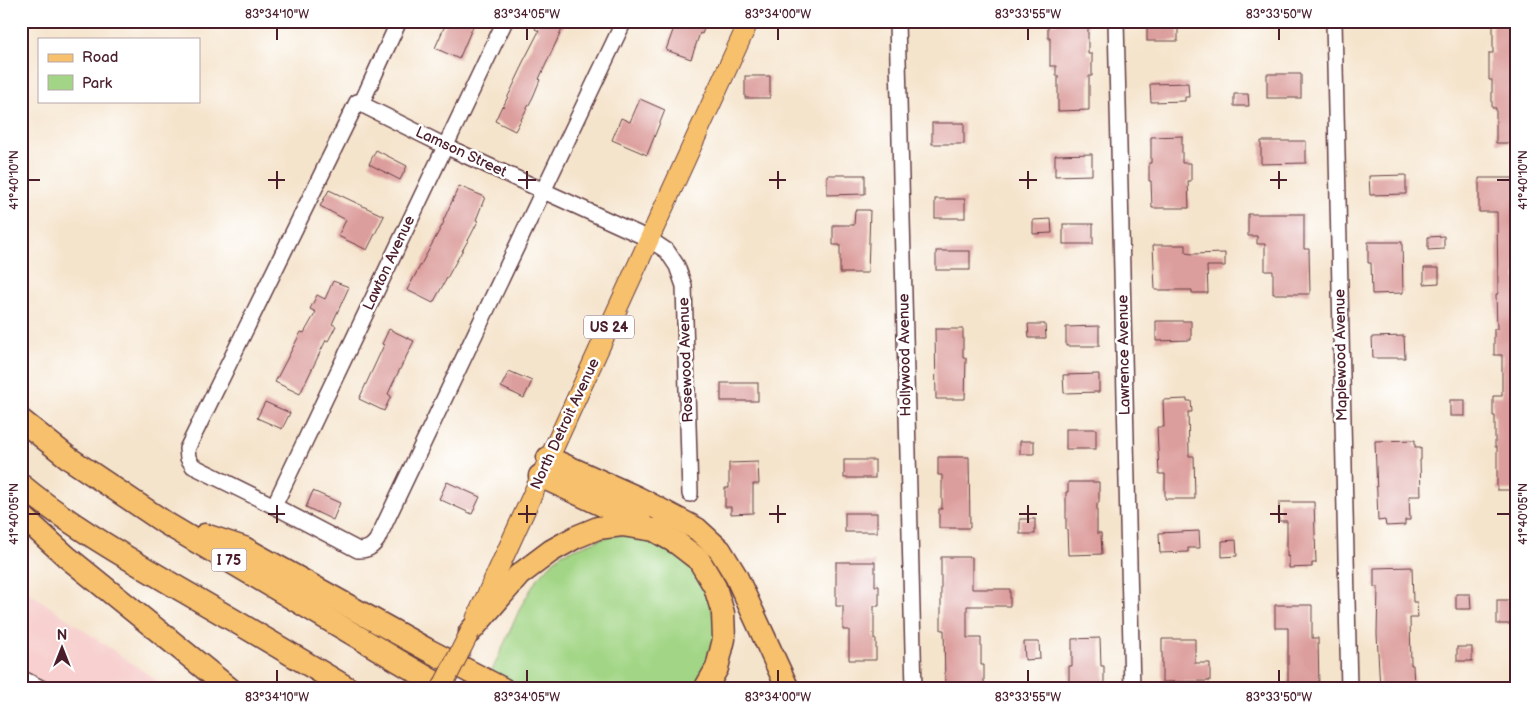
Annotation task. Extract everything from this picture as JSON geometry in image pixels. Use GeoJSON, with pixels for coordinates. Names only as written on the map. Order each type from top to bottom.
{"type":"FeatureCollection","features":[{"type":"Feature","properties":{"kind":"highway","name":"I 75"},"geometry":{"type":"LineString","coordinates":[[21,420],[70,459],[167,524],[446,689]]}},
{"type":"Feature","properties":{"kind":"highway"},"geometry":{"type":"LineString","coordinates":[[544,467],[677,543],[699,560],[716,587],[723,613],[724,640],[716,668],[705,689]]}},
{"type":"Feature","properties":{"kind":"highway"},"geometry":{"type":"LineString","coordinates":[[544,467],[638,498],[697,529],[720,550],[736,576],[788,689]]}},
{"type":"Feature","properties":{"kind":"highway"},"geometry":{"type":"LineString","coordinates":[[21,485],[38,500],[141,565],[349,689]]}},
{"type":"Feature","properties":{"kind":"highway"},"geometry":{"type":"LineString","coordinates":[[21,515],[67,557],[230,689]]}},
{"type":"Feature","properties":{"kind":"highway"},"geometry":{"type":"LineString","coordinates":[[167,524],[244,548],[426,649],[503,689]]}},
{"type":"Feature","properties":{"kind":"highway"},"geometry":{"type":"LineString","coordinates":[[470,632],[519,574],[576,537],[598,528],[622,525],[654,530]]}},
{"type":"Feature","properties":{"kind":"main road","name":"North Detroit Avenue"},"geometry":{"type":"LineString","coordinates":[[440,689],[470,632],[749,21]]}},
{"type":"Feature","properties":{"kind":"street"},"geometry":{"type":"LineString","coordinates":[[399,21],[187,449],[188,458],[194,466],[358,550],[366,550],[377,540],[624,21]]}},
{"type":"Feature","properties":{"kind":"street","name":"Lawton Avenue"},"geometry":{"type":"LineString","coordinates":[[274,506],[504,21]]}},
{"type":"Feature","properties":{"kind":"street","name":"Hollywood Avenue"},"geometry":{"type":"LineString","coordinates":[[897,21],[914,689]]}},
{"type":"Feature","properties":{"kind":"street","name":"Lawrence Avenue"},"geometry":{"type":"LineString","coordinates":[[1116,21],[1132,689]]}},
{"type":"Feature","properties":{"kind":"street","name":"Maplewood Avenue"},"geometry":{"type":"LineString","coordinates":[[1334,21],[1349,689]]}},
{"type":"Feature","properties":{"kind":"street","name":"Lamson Street"},"geometry":{"type":"LineString","coordinates":[[359,103],[445,146],[649,239]]}},
{"type":"Feature","properties":{"kind":"street","name":"Rosewood Avenue"},"geometry":{"type":"LineString","coordinates":[[649,239],[667,251],[677,266],[684,286],[690,494]]}},
{"type":"Feature","properties":{"kind":"street"},"geometry":{"type":"LineString","coordinates":[[21,678],[43,689]]}},
{"type":"Feature","properties":{"kind":"shaded area"},"geometry":{"type":"Polygon","coordinates":[[[21,587],[169,689],[21,689],[21,587]]]}},
{"type":"Feature","properties":{"kind":"green space"},"geometry":{"type":"Polygon","coordinates":[[[612,535],[641,536],[668,547],[693,566],[708,587],[717,635],[710,669],[697,689],[527,689],[491,673],[521,606],[537,579],[561,554],[612,535]]]}},
{"type":"Feature","properties":{"kind":"building"},"geometry":{"type":"Polygon","coordinates":[[[447,21],[468,21],[474,24],[459,59],[435,48],[447,21]]]}},
{"type":"Feature","properties":{"kind":"building"},"geometry":{"type":"Polygon","coordinates":[[[539,21],[566,21],[539,79],[533,97],[515,131],[495,121],[539,31],[535,29],[539,21]]]}},
{"type":"Feature","properties":{"kind":"building"},"geometry":{"type":"Polygon","coordinates":[[[674,21],[707,21],[702,34],[700,33],[691,59],[666,50],[676,22],[674,21]]]}},
{"type":"Feature","properties":{"kind":"building"},"geometry":{"type":"Polygon","coordinates":[[[1088,21],[1088,54],[1092,54],[1092,76],[1089,76],[1089,110],[1058,111],[1058,76],[1056,76],[1056,66],[1050,66],[1048,24],[1088,21]]]}},
{"type":"Feature","properties":{"kind":"building"},"geometry":{"type":"Polygon","coordinates":[[[1147,22],[1178,22],[1178,41],[1147,41],[1147,22]]]}},
{"type":"Feature","properties":{"kind":"building"},"geometry":{"type":"Polygon","coordinates":[[[1493,23],[1516,23],[1516,143],[1496,143],[1496,108],[1492,108],[1492,80],[1489,80],[1489,53],[1493,53],[1493,23]]]}},
{"type":"Feature","properties":{"kind":"building"},"geometry":{"type":"Polygon","coordinates":[[[1267,74],[1301,74],[1301,98],[1267,98],[1267,74]]]}},
{"type":"Feature","properties":{"kind":"building"},"geometry":{"type":"Polygon","coordinates":[[[745,76],[770,76],[770,98],[745,98],[745,76]]]}},
{"type":"Feature","properties":{"kind":"building"},"geometry":{"type":"Polygon","coordinates":[[[1188,83],[1189,97],[1185,97],[1185,101],[1151,102],[1150,84],[1188,83]]]}},
{"type":"Feature","properties":{"kind":"building"},"geometry":{"type":"Polygon","coordinates":[[[1234,94],[1248,94],[1249,106],[1234,106],[1234,94]]]}},
{"type":"Feature","properties":{"kind":"building"},"geometry":{"type":"Polygon","coordinates":[[[640,99],[665,110],[647,155],[612,140],[621,118],[630,122],[640,99]]]}},
{"type":"Feature","properties":{"kind":"building"},"geometry":{"type":"Polygon","coordinates":[[[932,123],[964,123],[964,144],[932,144],[932,123]]]}},
{"type":"Feature","properties":{"kind":"building"},"geometry":{"type":"Polygon","coordinates":[[[1182,136],[1182,163],[1191,163],[1191,181],[1188,181],[1189,208],[1152,208],[1151,181],[1149,181],[1151,137],[1182,136]]]}},
{"type":"Feature","properties":{"kind":"building"},"geometry":{"type":"Polygon","coordinates":[[[1261,141],[1306,141],[1306,163],[1261,164],[1261,141]]]}},
{"type":"Feature","properties":{"kind":"building"},"geometry":{"type":"Polygon","coordinates":[[[376,150],[407,166],[400,180],[369,164],[376,150]]]}},
{"type":"Feature","properties":{"kind":"building"},"geometry":{"type":"Polygon","coordinates":[[[1092,154],[1092,175],[1055,176],[1055,155],[1092,154]]]}},
{"type":"Feature","properties":{"kind":"building"},"geometry":{"type":"Polygon","coordinates":[[[827,175],[865,175],[865,194],[827,195],[827,175]]]}},
{"type":"Feature","properties":{"kind":"building"},"geometry":{"type":"Polygon","coordinates":[[[1406,175],[1406,194],[1370,195],[1369,176],[1406,175]]]}},
{"type":"Feature","properties":{"kind":"building"},"geometry":{"type":"Polygon","coordinates":[[[1479,178],[1516,178],[1516,490],[1497,490],[1497,447],[1495,447],[1493,396],[1502,396],[1502,355],[1494,355],[1494,329],[1497,329],[1496,294],[1498,294],[1497,212],[1479,212],[1479,178]]]}},
{"type":"Feature","properties":{"kind":"building"},"geometry":{"type":"Polygon","coordinates":[[[459,186],[485,197],[476,220],[478,221],[433,303],[407,290],[444,222],[459,186]]]}},
{"type":"Feature","properties":{"kind":"building"},"geometry":{"type":"Polygon","coordinates":[[[329,190],[384,216],[367,250],[338,236],[346,220],[320,206],[329,190]]]}},
{"type":"Feature","properties":{"kind":"building"},"geometry":{"type":"Polygon","coordinates":[[[935,199],[965,199],[965,218],[935,218],[935,199]]]}},
{"type":"Feature","properties":{"kind":"building"},"geometry":{"type":"Polygon","coordinates":[[[855,210],[870,210],[868,273],[840,273],[840,245],[833,245],[833,225],[854,225],[855,210]]]}},
{"type":"Feature","properties":{"kind":"building"},"geometry":{"type":"Polygon","coordinates":[[[1248,214],[1304,214],[1304,249],[1309,249],[1310,294],[1273,294],[1273,271],[1265,271],[1265,244],[1257,244],[1257,236],[1248,236],[1248,214]]]}},
{"type":"Feature","properties":{"kind":"building"},"geometry":{"type":"Polygon","coordinates":[[[1051,219],[1052,233],[1033,234],[1033,220],[1051,219]]]}},
{"type":"Feature","properties":{"kind":"building"},"geometry":{"type":"Polygon","coordinates":[[[1063,224],[1093,224],[1093,244],[1063,244],[1063,224]]]}},
{"type":"Feature","properties":{"kind":"building"},"geometry":{"type":"Polygon","coordinates":[[[1444,236],[1444,249],[1428,250],[1428,237],[1444,236]]]}},
{"type":"Feature","properties":{"kind":"building"},"geometry":{"type":"Polygon","coordinates":[[[1368,242],[1402,242],[1403,293],[1372,294],[1371,263],[1368,263],[1368,242]]]}},
{"type":"Feature","properties":{"kind":"building"},"geometry":{"type":"Polygon","coordinates":[[[1153,245],[1186,245],[1186,253],[1192,254],[1225,253],[1225,266],[1207,266],[1208,293],[1192,293],[1192,290],[1155,290],[1153,245]]]}},
{"type":"Feature","properties":{"kind":"building"},"geometry":{"type":"Polygon","coordinates":[[[936,251],[970,251],[970,270],[936,270],[936,251]]]}},
{"type":"Feature","properties":{"kind":"building"},"geometry":{"type":"Polygon","coordinates":[[[1424,268],[1439,268],[1439,283],[1424,284],[1424,268]]]}},
{"type":"Feature","properties":{"kind":"building"},"geometry":{"type":"Polygon","coordinates":[[[333,281],[349,287],[332,324],[336,326],[328,341],[326,340],[300,394],[275,382],[301,332],[304,333],[316,312],[310,309],[317,295],[325,299],[333,281]]]}},
{"type":"Feature","properties":{"kind":"building"},"geometry":{"type":"Polygon","coordinates":[[[1156,321],[1191,321],[1191,340],[1156,341],[1156,321]]]}},
{"type":"Feature","properties":{"kind":"building"},"geometry":{"type":"Polygon","coordinates":[[[1028,324],[1045,324],[1046,338],[1029,338],[1028,324]]]}},
{"type":"Feature","properties":{"kind":"building"},"geometry":{"type":"Polygon","coordinates":[[[1099,326],[1099,346],[1066,346],[1066,327],[1099,326]]]}},
{"type":"Feature","properties":{"kind":"building"},"geometry":{"type":"Polygon","coordinates":[[[389,329],[414,341],[388,394],[391,396],[384,411],[359,399],[384,345],[382,344],[389,329]]]}},
{"type":"Feature","properties":{"kind":"building"},"geometry":{"type":"Polygon","coordinates":[[[935,329],[963,329],[963,358],[966,358],[965,399],[936,399],[935,329]]]}},
{"type":"Feature","properties":{"kind":"building"},"geometry":{"type":"Polygon","coordinates":[[[1404,336],[1405,358],[1373,358],[1372,337],[1404,336]]]}},
{"type":"Feature","properties":{"kind":"building"},"geometry":{"type":"Polygon","coordinates":[[[509,371],[532,381],[524,398],[501,387],[509,371]]]}},
{"type":"Feature","properties":{"kind":"building"},"geometry":{"type":"Polygon","coordinates":[[[1099,374],[1099,392],[1064,393],[1063,375],[1099,374]]]}},
{"type":"Feature","properties":{"kind":"building"},"geometry":{"type":"Polygon","coordinates":[[[721,383],[758,383],[758,401],[721,401],[721,383]]]}},
{"type":"Feature","properties":{"kind":"building"},"geometry":{"type":"Polygon","coordinates":[[[1187,399],[1187,401],[1191,401],[1192,412],[1188,412],[1189,456],[1194,456],[1195,499],[1165,499],[1165,474],[1159,474],[1157,427],[1164,427],[1163,400],[1187,399]]]}},
{"type":"Feature","properties":{"kind":"building"},"geometry":{"type":"Polygon","coordinates":[[[1450,400],[1465,400],[1465,416],[1450,416],[1450,400]]]}},
{"type":"Feature","properties":{"kind":"building"},"geometry":{"type":"Polygon","coordinates":[[[265,402],[290,413],[282,429],[257,418],[265,402]]]}},
{"type":"Feature","properties":{"kind":"building"},"geometry":{"type":"Polygon","coordinates":[[[1066,429],[1096,429],[1096,449],[1066,449],[1066,429]]]}},
{"type":"Feature","properties":{"kind":"building"},"geometry":{"type":"Polygon","coordinates":[[[1415,440],[1415,447],[1421,447],[1421,496],[1409,496],[1410,520],[1405,520],[1405,525],[1386,526],[1385,520],[1378,521],[1375,441],[1415,440]]]}},
{"type":"Feature","properties":{"kind":"building"},"geometry":{"type":"Polygon","coordinates":[[[1020,441],[1034,441],[1034,454],[1020,454],[1020,441]]]}},
{"type":"Feature","properties":{"kind":"building"},"geometry":{"type":"Polygon","coordinates":[[[938,457],[969,457],[970,528],[939,528],[939,509],[942,509],[942,475],[938,475],[938,457]]]}},
{"type":"Feature","properties":{"kind":"building"},"geometry":{"type":"Polygon","coordinates":[[[844,460],[875,460],[875,478],[844,478],[844,460]]]}},
{"type":"Feature","properties":{"kind":"building"},"geometry":{"type":"Polygon","coordinates":[[[758,462],[759,484],[753,484],[753,513],[731,514],[731,507],[725,507],[725,488],[729,488],[729,463],[758,462]]]}},
{"type":"Feature","properties":{"kind":"building"},"geometry":{"type":"Polygon","coordinates":[[[447,482],[480,497],[472,514],[439,499],[447,482]]]}},
{"type":"Feature","properties":{"kind":"building"},"geometry":{"type":"Polygon","coordinates":[[[1068,482],[1099,482],[1097,533],[1101,533],[1102,554],[1068,555],[1066,492],[1068,492],[1068,482]]]}},
{"type":"Feature","properties":{"kind":"building"},"geometry":{"type":"Polygon","coordinates":[[[313,491],[340,503],[333,520],[306,507],[313,491]]]}},
{"type":"Feature","properties":{"kind":"building"},"geometry":{"type":"Polygon","coordinates":[[[1279,502],[1314,502],[1316,563],[1312,563],[1312,567],[1289,568],[1289,556],[1287,557],[1287,521],[1279,521],[1279,502]]]}},
{"type":"Feature","properties":{"kind":"building"},"geometry":{"type":"Polygon","coordinates":[[[845,513],[877,513],[877,532],[845,532],[845,513]]]}},
{"type":"Feature","properties":{"kind":"building"},"geometry":{"type":"Polygon","coordinates":[[[1020,519],[1035,519],[1035,534],[1020,534],[1020,519]]]}},
{"type":"Feature","properties":{"kind":"building"},"geometry":{"type":"Polygon","coordinates":[[[1199,531],[1200,548],[1188,548],[1188,552],[1160,553],[1159,533],[1199,531]]]}},
{"type":"Feature","properties":{"kind":"building"},"geometry":{"type":"Polygon","coordinates":[[[1236,540],[1237,556],[1222,557],[1222,541],[1236,540]]]}},
{"type":"Feature","properties":{"kind":"building"},"geometry":{"type":"Polygon","coordinates":[[[941,557],[972,557],[972,589],[1010,589],[1010,606],[967,606],[967,638],[981,638],[981,665],[984,665],[984,684],[945,684],[944,630],[941,630],[941,557]]]}},
{"type":"Feature","properties":{"kind":"building"},"geometry":{"type":"Polygon","coordinates":[[[836,562],[875,562],[875,586],[879,586],[879,606],[874,606],[876,660],[849,660],[849,630],[843,630],[843,606],[836,606],[836,562]]]}},
{"type":"Feature","properties":{"kind":"building"},"geometry":{"type":"Polygon","coordinates":[[[1412,567],[1413,602],[1417,602],[1418,618],[1410,618],[1411,665],[1413,665],[1414,689],[1380,689],[1377,634],[1378,587],[1374,587],[1374,568],[1412,567]]]}},
{"type":"Feature","properties":{"kind":"building"},"geometry":{"type":"Polygon","coordinates":[[[1456,594],[1470,594],[1471,609],[1456,609],[1456,594]]]}},
{"type":"Feature","properties":{"kind":"building"},"geometry":{"type":"Polygon","coordinates":[[[1497,600],[1516,600],[1516,624],[1497,624],[1497,600]]]}},
{"type":"Feature","properties":{"kind":"building"},"geometry":{"type":"Polygon","coordinates":[[[1275,605],[1312,605],[1312,638],[1318,638],[1319,689],[1288,689],[1288,628],[1275,628],[1275,605]]]}},
{"type":"Feature","properties":{"kind":"building"},"geometry":{"type":"Polygon","coordinates":[[[1100,638],[1101,666],[1104,666],[1104,687],[1069,687],[1069,666],[1072,666],[1072,639],[1100,638]]]}},
{"type":"Feature","properties":{"kind":"building"},"geometry":{"type":"Polygon","coordinates":[[[1162,639],[1195,639],[1195,663],[1210,663],[1210,681],[1162,682],[1162,639]]]}},
{"type":"Feature","properties":{"kind":"building"},"geometry":{"type":"Polygon","coordinates":[[[1024,642],[1039,642],[1040,659],[1025,660],[1024,642]]]}},
{"type":"Feature","properties":{"kind":"building"},"geometry":{"type":"Polygon","coordinates":[[[1457,647],[1472,647],[1472,661],[1457,661],[1457,647]]]}}]}
